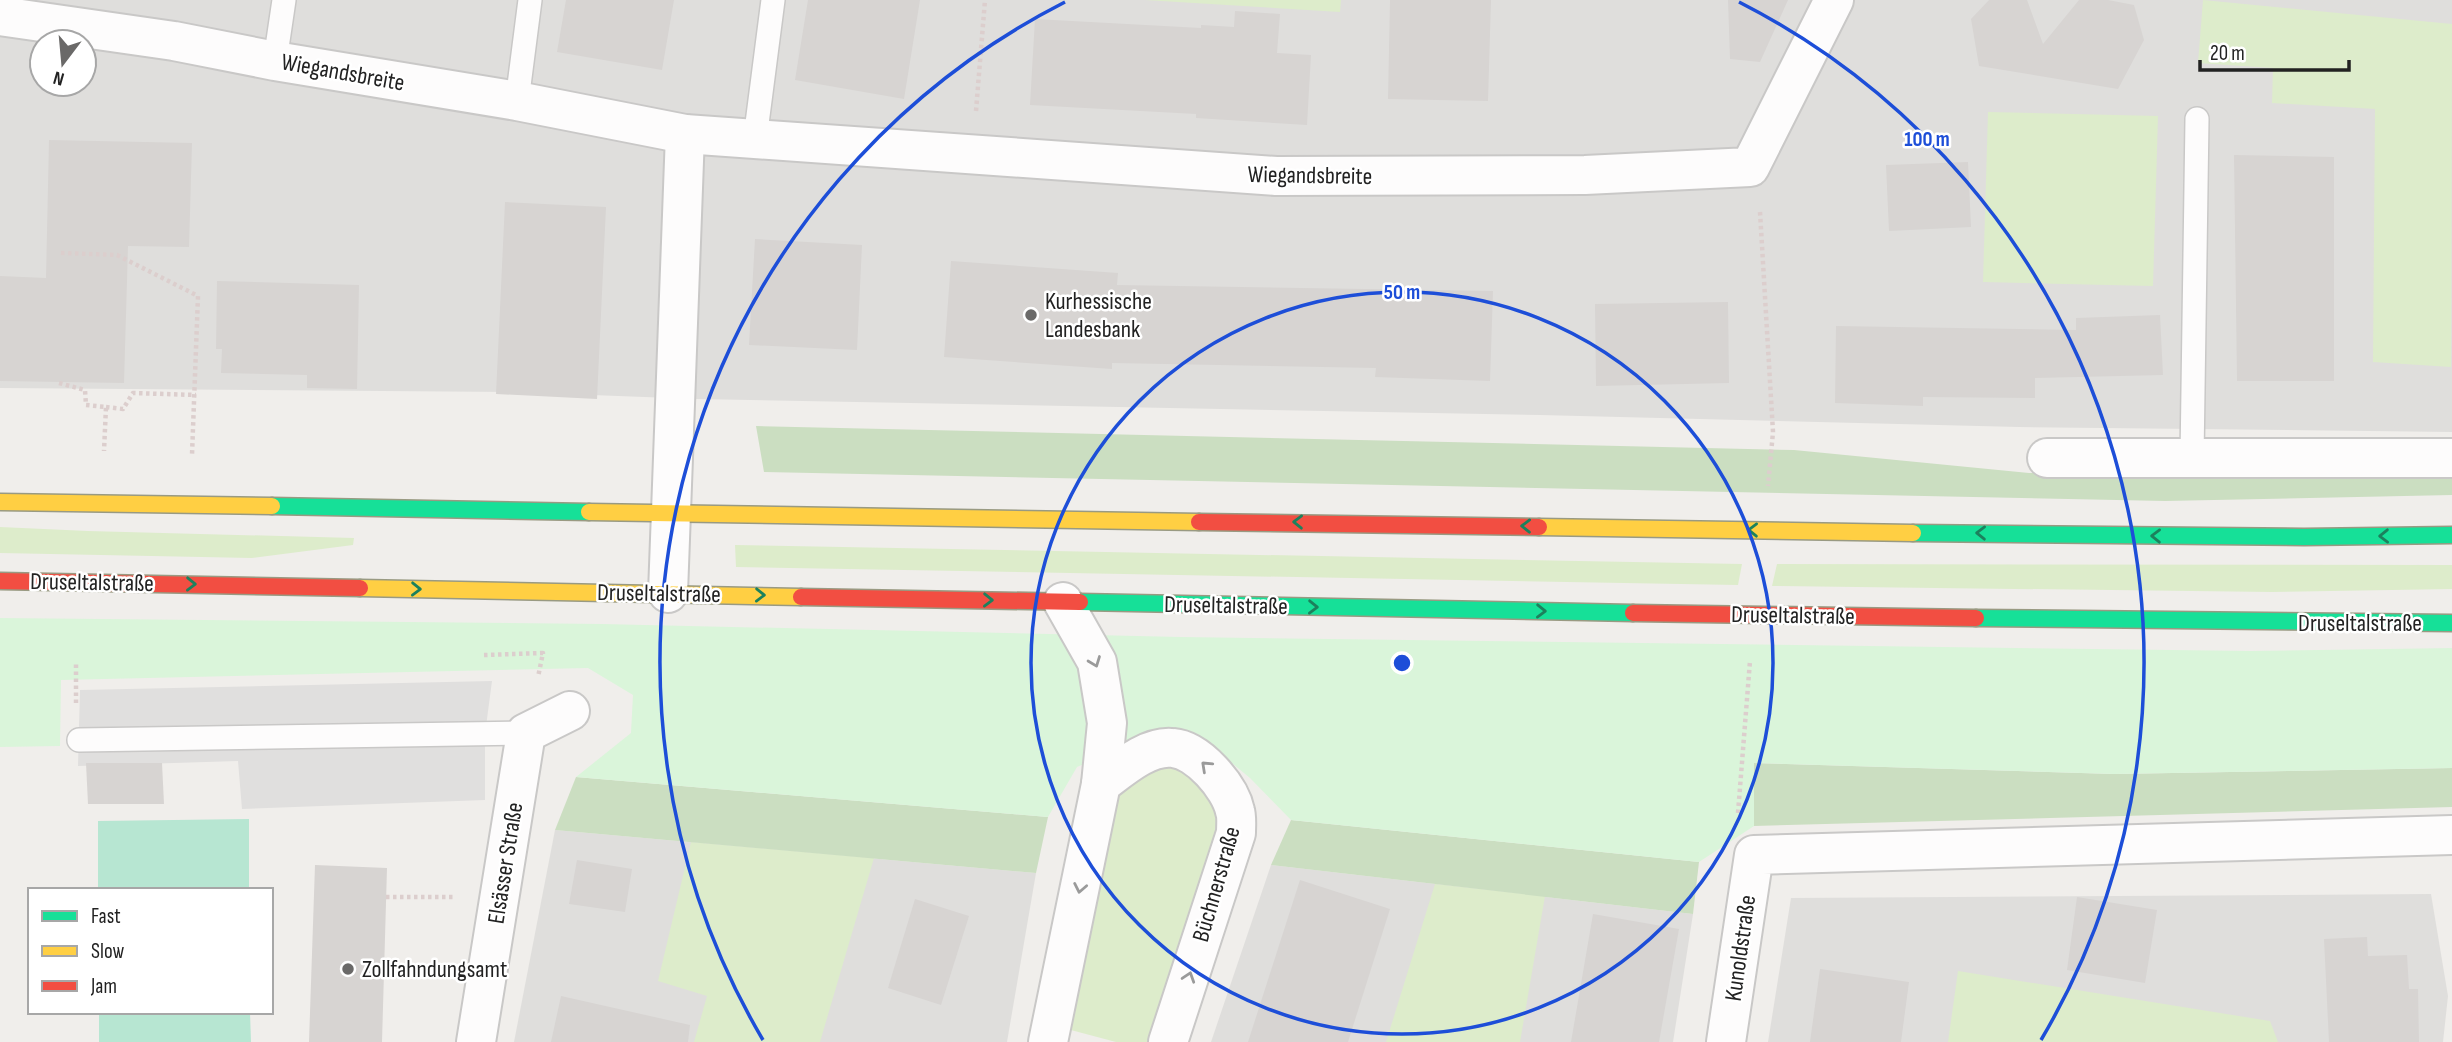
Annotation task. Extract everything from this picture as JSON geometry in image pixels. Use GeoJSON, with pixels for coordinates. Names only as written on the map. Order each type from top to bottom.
{"type":"FeatureCollection","features":[{"type":"Feature","properties":{"kind":"main road"},"geometry":{"type":"LineString","coordinates":[[0,502],[1750,530],[2304,537],[2452,535]]}},
{"type":"Feature","properties":{"kind":"main road","name":"Druseltalstraße"},"geometry":{"type":"LineString","coordinates":[[0,581],[1811,616],[2452,623]]}},
{"type":"Feature","properties":{"kind":"street"},"geometry":{"type":"LineString","coordinates":[[1750,167],[1834,0]]}},
{"type":"Feature","properties":{"kind":"street","name":"Wiegandsbreite"},"geometry":{"type":"LineString","coordinates":[[0,16],[174,41],[275,61],[517,101],[685,134],[1276,176],[1585,175],[1750,167]]}},
{"type":"Feature","properties":{"kind":"street"},"geometry":{"type":"LineString","coordinates":[[668,593],[685,134]]}},
{"type":"Feature","properties":{"kind":"street"},"geometry":{"type":"LineString","coordinates":[[2047,458],[2452,458]]}},
{"type":"Feature","properties":{"kind":"street"},"geometry":{"type":"LineString","coordinates":[[1048,1042],[1101,784],[1107,723],[1097,662],[1063,602]]}},
{"type":"Feature","properties":{"kind":"street"},"geometry":{"type":"LineString","coordinates":[[526,733],[570,711]]}},
{"type":"Feature","properties":{"kind":"street","name":"Elsässer Straße"},"geometry":{"type":"LineString","coordinates":[[475,1042],[526,733]]}},
{"type":"Feature","properties":{"kind":"street","name":"Büchnerstraße"},"geometry":{"type":"LineString","coordinates":[[1101,784],[1150,752],[1173,748],[1197,758],[1217,777],[1235,810],[1236,833],[1168,1042]]}},
{"type":"Feature","properties":{"kind":"street"},"geometry":{"type":"LineString","coordinates":[[1754,855],[2452,835]]}},
{"type":"Feature","properties":{"kind":"street","name":"Kunoldstraße"},"geometry":{"type":"LineString","coordinates":[[1726,1042],[1754,855]]}},
{"type":"Feature","properties":{"kind":"lane"},"geometry":{"type":"LineString","coordinates":[[275,61],[284,0]]}},
{"type":"Feature","properties":{"kind":"lane"},"geometry":{"type":"LineString","coordinates":[[517,101],[530,0]]}},
{"type":"Feature","properties":{"kind":"lane"},"geometry":{"type":"LineString","coordinates":[[755,139],[773,0]]}},
{"type":"Feature","properties":{"kind":"lane"},"geometry":{"type":"LineString","coordinates":[[2192,458],[2197,119]]}},
{"type":"Feature","properties":{"kind":"lane"},"geometry":{"type":"LineString","coordinates":[[79,740],[526,733]]}},
{"type":"Feature","properties":{"kind":"path"},"geometry":{"type":"LineString","coordinates":[[973,154],[985,0]]}},
{"type":"Feature","properties":{"kind":"path"},"geometry":{"type":"LineString","coordinates":[[1750,167],[1759,208],[1773,432],[1767,494]]}},
{"type":"Feature","properties":{"kind":"path"},"geometry":{"type":"LineString","coordinates":[[61,253],[117,255],[198,296],[192,455]]}},
{"type":"Feature","properties":{"kind":"path"},"geometry":{"type":"LineString","coordinates":[[59,383],[86,390],[86,405],[122,409],[134,393],[196,395]]}},
{"type":"Feature","properties":{"kind":"path"},"geometry":{"type":"LineString","coordinates":[[104,452],[106,407]]}},
{"type":"Feature","properties":{"kind":"path"},"geometry":{"type":"LineString","coordinates":[[484,655],[543,653],[526,733]]}},
{"type":"Feature","properties":{"kind":"path"},"geometry":{"type":"LineString","coordinates":[[1751,657],[1736,840],[1754,855]]}},
{"type":"Feature","properties":{"kind":"path"},"geometry":{"type":"LineString","coordinates":[[386,897],[499,898]]}},
{"type":"Feature","properties":{"kind":"shaded area"},"geometry":{"type":"Polygon","coordinates":[[[0,0],[2452,0],[2452,432],[2019,427],[697,399],[513,392],[0,388],[0,0]]]}},
{"type":"Feature","properties":{"kind":"shaded area"},"geometry":{"type":"Polygon","coordinates":[[[492,681],[485,734],[485,800],[242,809],[238,761],[78,766],[80,690],[492,681]]]}},
{"type":"Feature","properties":{"kind":"shaded area"},"geometry":{"type":"Polygon","coordinates":[[[555,830],[1036,873],[1007,1042],[514,1042],[555,830]]]}},
{"type":"Feature","properties":{"kind":"shaded area"},"geometry":{"type":"Polygon","coordinates":[[[1271,865],[1693,914],[1673,1042],[1211,1042],[1271,865]]]}},
{"type":"Feature","properties":{"kind":"shaded area"},"geometry":{"type":"Polygon","coordinates":[[[2431,894],[2448,996],[2443,1042],[1768,1042],[1791,898],[2431,894]]]}},
{"type":"Feature","properties":{"kind":"green space"},"geometry":{"type":"Polygon","coordinates":[[[1145,0],[1341,0],[1340,12],[1145,0]]]}},
{"type":"Feature","properties":{"kind":"green space"},"geometry":{"type":"Polygon","coordinates":[[[2203,0],[2452,24],[2451,367],[2373,362],[2375,109],[2272,103],[2273,68],[2198,63],[2203,0]]]}},
{"type":"Feature","properties":{"kind":"green space"},"geometry":{"type":"Polygon","coordinates":[[[1988,112],[2158,116],[2153,286],[1983,282],[1988,112]]]}},
{"type":"Feature","properties":{"kind":"green space"},"geometry":{"type":"Polygon","coordinates":[[[756,426],[1794,450],[2029,473],[2452,473],[2452,495],[2165,501],[764,472],[756,426]]]}},
{"type":"Feature","properties":{"kind":"green space"},"geometry":{"type":"Polygon","coordinates":[[[0,527],[354,538],[353,545],[252,558],[0,553],[0,527]]]}},
{"type":"Feature","properties":{"kind":"green space"},"geometry":{"type":"Polygon","coordinates":[[[735,545],[1742,564],[1738,585],[736,567],[735,545]]]}},
{"type":"Feature","properties":{"kind":"green space"},"geometry":{"type":"Polygon","coordinates":[[[1777,564],[2452,565],[2452,589],[2272,592],[1772,586],[1777,564]]]}},
{"type":"Feature","properties":{"kind":"green space"},"geometry":{"type":"Polygon","coordinates":[[[0,618],[602,624],[1181,637],[2251,651],[2452,648],[2452,768],[2114,774],[1754,763],[1754,826],[1699,862],[1291,820],[1250,778],[1204,740],[1140,740],[1077,767],[1048,817],[576,777],[631,733],[633,695],[588,668],[61,680],[60,746],[0,747],[0,618]]]}},
{"type":"Feature","properties":{"kind":"green space"},"geometry":{"type":"Polygon","coordinates":[[[1173,748],[1235,810],[1168,1042],[1116,1042],[1052,1025],[1101,784],[1173,748]]]}},
{"type":"Feature","properties":{"kind":"green space"},"geometry":{"type":"Polygon","coordinates":[[[1754,763],[2114,774],[2452,768],[2452,807],[1754,826],[1754,763]]]}},
{"type":"Feature","properties":{"kind":"green space"},"geometry":{"type":"Polygon","coordinates":[[[576,777],[1048,817],[1036,873],[555,830],[576,777]]]}},
{"type":"Feature","properties":{"kind":"green space"},"geometry":{"type":"Polygon","coordinates":[[[249,819],[249,888],[98,888],[98,821],[249,819]]]}},
{"type":"Feature","properties":{"kind":"green space"},"geometry":{"type":"Polygon","coordinates":[[[1291,820],[1699,862],[1693,914],[1271,865],[1291,820]]]}},
{"type":"Feature","properties":{"kind":"green space"},"geometry":{"type":"Polygon","coordinates":[[[691,842],[874,858],[820,1042],[694,1042],[707,996],[658,981],[691,842]]]}},
{"type":"Feature","properties":{"kind":"green space"},"geometry":{"type":"Polygon","coordinates":[[[1435,884],[1545,896],[1520,1042],[1386,1042],[1435,884]]]}},
{"type":"Feature","properties":{"kind":"green space"},"geometry":{"type":"Polygon","coordinates":[[[1958,971],[2270,1021],[2278,1042],[1948,1042],[1958,971]]]}},
{"type":"Feature","properties":{"kind":"green space"},"geometry":{"type":"Polygon","coordinates":[[[99,1014],[250,1014],[251,1042],[99,1042],[99,1014]]]}},
{"type":"Feature","properties":{"kind":"building"},"geometry":{"type":"Polygon","coordinates":[[[566,0],[674,0],[662,70],[557,52],[566,0]]]}},
{"type":"Feature","properties":{"kind":"building"},"geometry":{"type":"Polygon","coordinates":[[[808,0],[920,0],[904,99],[795,80],[808,0]]]}},
{"type":"Feature","properties":{"kind":"building"},"geometry":{"type":"Polygon","coordinates":[[[1390,0],[1491,0],[1488,101],[1388,99],[1390,0]]]}},
{"type":"Feature","properties":{"kind":"building"},"geometry":{"type":"Polygon","coordinates":[[[1728,0],[1788,0],[1760,62],[1730,59],[1728,0]]]}},
{"type":"Feature","properties":{"kind":"building"},"geometry":{"type":"Polygon","coordinates":[[[1989,0],[2027,0],[2043,44],[2079,0],[2108,0],[2134,5],[2144,40],[2118,89],[1979,66],[1971,19],[1989,0]]]}},
{"type":"Feature","properties":{"kind":"building"},"geometry":{"type":"Polygon","coordinates":[[[1235,11],[1280,14],[1277,53],[1311,55],[1307,125],[1196,118],[1196,114],[1030,105],[1035,19],[1201,28],[1201,25],[1234,27],[1235,11]]]}},
{"type":"Feature","properties":{"kind":"building"},"geometry":{"type":"Polygon","coordinates":[[[49,140],[192,143],[189,247],[128,246],[124,383],[0,381],[0,276],[46,278],[49,140]]]}},
{"type":"Feature","properties":{"kind":"building"},"geometry":{"type":"Polygon","coordinates":[[[2234,155],[2334,157],[2334,381],[2237,381],[2234,155]]]}},
{"type":"Feature","properties":{"kind":"building"},"geometry":{"type":"Polygon","coordinates":[[[1968,162],[1971,227],[1889,231],[1886,165],[1968,162]]]}},
{"type":"Feature","properties":{"kind":"building"},"geometry":{"type":"Polygon","coordinates":[[[505,202],[606,207],[597,399],[496,394],[505,202]]]}},
{"type":"Feature","properties":{"kind":"building"},"geometry":{"type":"Polygon","coordinates":[[[755,239],[862,245],[857,350],[749,345],[755,239]]]}},
{"type":"Feature","properties":{"kind":"building"},"geometry":{"type":"Polygon","coordinates":[[[951,261],[1118,273],[1117,285],[1493,291],[1490,381],[1375,377],[1376,368],[1112,363],[1112,369],[944,357],[951,261]]]}},
{"type":"Feature","properties":{"kind":"building"},"geometry":{"type":"Polygon","coordinates":[[[217,281],[359,285],[357,389],[307,388],[307,375],[221,373],[222,349],[216,349],[217,281]]]}},
{"type":"Feature","properties":{"kind":"building"},"geometry":{"type":"Polygon","coordinates":[[[1728,302],[1729,383],[1596,386],[1595,304],[1728,302]]]}},
{"type":"Feature","properties":{"kind":"building"},"geometry":{"type":"Polygon","coordinates":[[[2160,315],[2163,375],[2035,378],[2035,398],[1923,397],[1923,406],[1835,403],[1836,326],[2076,330],[2076,318],[2160,315]]]}},
{"type":"Feature","properties":{"kind":"building"},"geometry":{"type":"Polygon","coordinates":[[[86,763],[162,763],[164,804],[88,804],[86,763]]]}},
{"type":"Feature","properties":{"kind":"building"},"geometry":{"type":"Polygon","coordinates":[[[577,860],[632,869],[625,912],[569,904],[577,860]]]}},
{"type":"Feature","properties":{"kind":"building","name":"Zollfahndungsamt"},"geometry":{"type":"Polygon","coordinates":[[[315,865],[387,868],[382,1042],[309,1042],[315,865]]]}},
{"type":"Feature","properties":{"kind":"building"},"geometry":{"type":"Polygon","coordinates":[[[1300,880],[1390,909],[1348,1042],[1248,1042],[1300,880]]]}},
{"type":"Feature","properties":{"kind":"building"},"geometry":{"type":"Polygon","coordinates":[[[2077,897],[2157,910],[2145,983],[2067,970],[2077,897]]]}},
{"type":"Feature","properties":{"kind":"building"},"geometry":{"type":"Polygon","coordinates":[[[915,899],[969,916],[941,1005],[888,988],[915,899]]]}},
{"type":"Feature","properties":{"kind":"building"},"geometry":{"type":"Polygon","coordinates":[[[1593,914],[1679,929],[1659,1042],[1571,1042],[1593,914]]]}},
{"type":"Feature","properties":{"kind":"building"},"geometry":{"type":"Polygon","coordinates":[[[2367,937],[2368,956],[2407,955],[2409,989],[2418,989],[2419,1042],[2329,1042],[2324,939],[2367,937]]]}},
{"type":"Feature","properties":{"kind":"building"},"geometry":{"type":"Polygon","coordinates":[[[1820,969],[1909,982],[1901,1042],[1810,1042],[1820,969]]]}},
{"type":"Feature","properties":{"kind":"building"},"geometry":{"type":"Polygon","coordinates":[[[561,996],[690,1025],[688,1042],[551,1042],[561,996]]]}},
{"type":"Feature","properties":{"kind":"traffic: fast"},"geometry":{"type":"LineString","coordinates":[[272,506],[589,512]]}},
{"type":"Feature","properties":{"kind":"traffic: fast"},"geometry":{"type":"LineString","coordinates":[[1913,533],[2304,537],[2452,535]]}},
{"type":"Feature","properties":{"kind":"traffic: fast"},"geometry":{"type":"LineString","coordinates":[[1080,602],[1633,613]]}},
{"type":"Feature","properties":{"kind":"traffic: fast"},"geometry":{"type":"LineString","coordinates":[[1976,618],[2452,623]]}},
{"type":"Feature","properties":{"kind":"traffic: slow"},"geometry":{"type":"LineString","coordinates":[[0,502],[272,506]]}},
{"type":"Feature","properties":{"kind":"traffic: slow"},"geometry":{"type":"LineString","coordinates":[[589,512],[1199,522]]}},
{"type":"Feature","properties":{"kind":"traffic: slow"},"geometry":{"type":"LineString","coordinates":[[1539,527],[1913,533]]}},
{"type":"Feature","properties":{"kind":"traffic: slow"},"geometry":{"type":"LineString","coordinates":[[360,588],[801,597]]}},
{"type":"Feature","properties":{"kind":"traffic: jam"},"geometry":{"type":"LineString","coordinates":[[1199,522],[1539,527]]}},
{"type":"Feature","properties":{"kind":"traffic: jam"},"geometry":{"type":"LineString","coordinates":[[0,581],[360,588]]}},
{"type":"Feature","properties":{"kind":"traffic: jam"},"geometry":{"type":"LineString","coordinates":[[801,597],[1080,602]]}},
{"type":"Feature","properties":{"kind":"traffic: jam"},"geometry":{"type":"LineString","coordinates":[[1633,613],[1976,618]]}},
{"type":"Feature","properties":{"kind":"place","name":"Kurhessische Landesbank"},"geometry":{"type":"Point","coordinates":[1031,315]}},
{"type":"Feature","properties":{"kind":"place","name":"Zollfahndungsamt"},"geometry":{"type":"Point","coordinates":[348,969]}}]}
